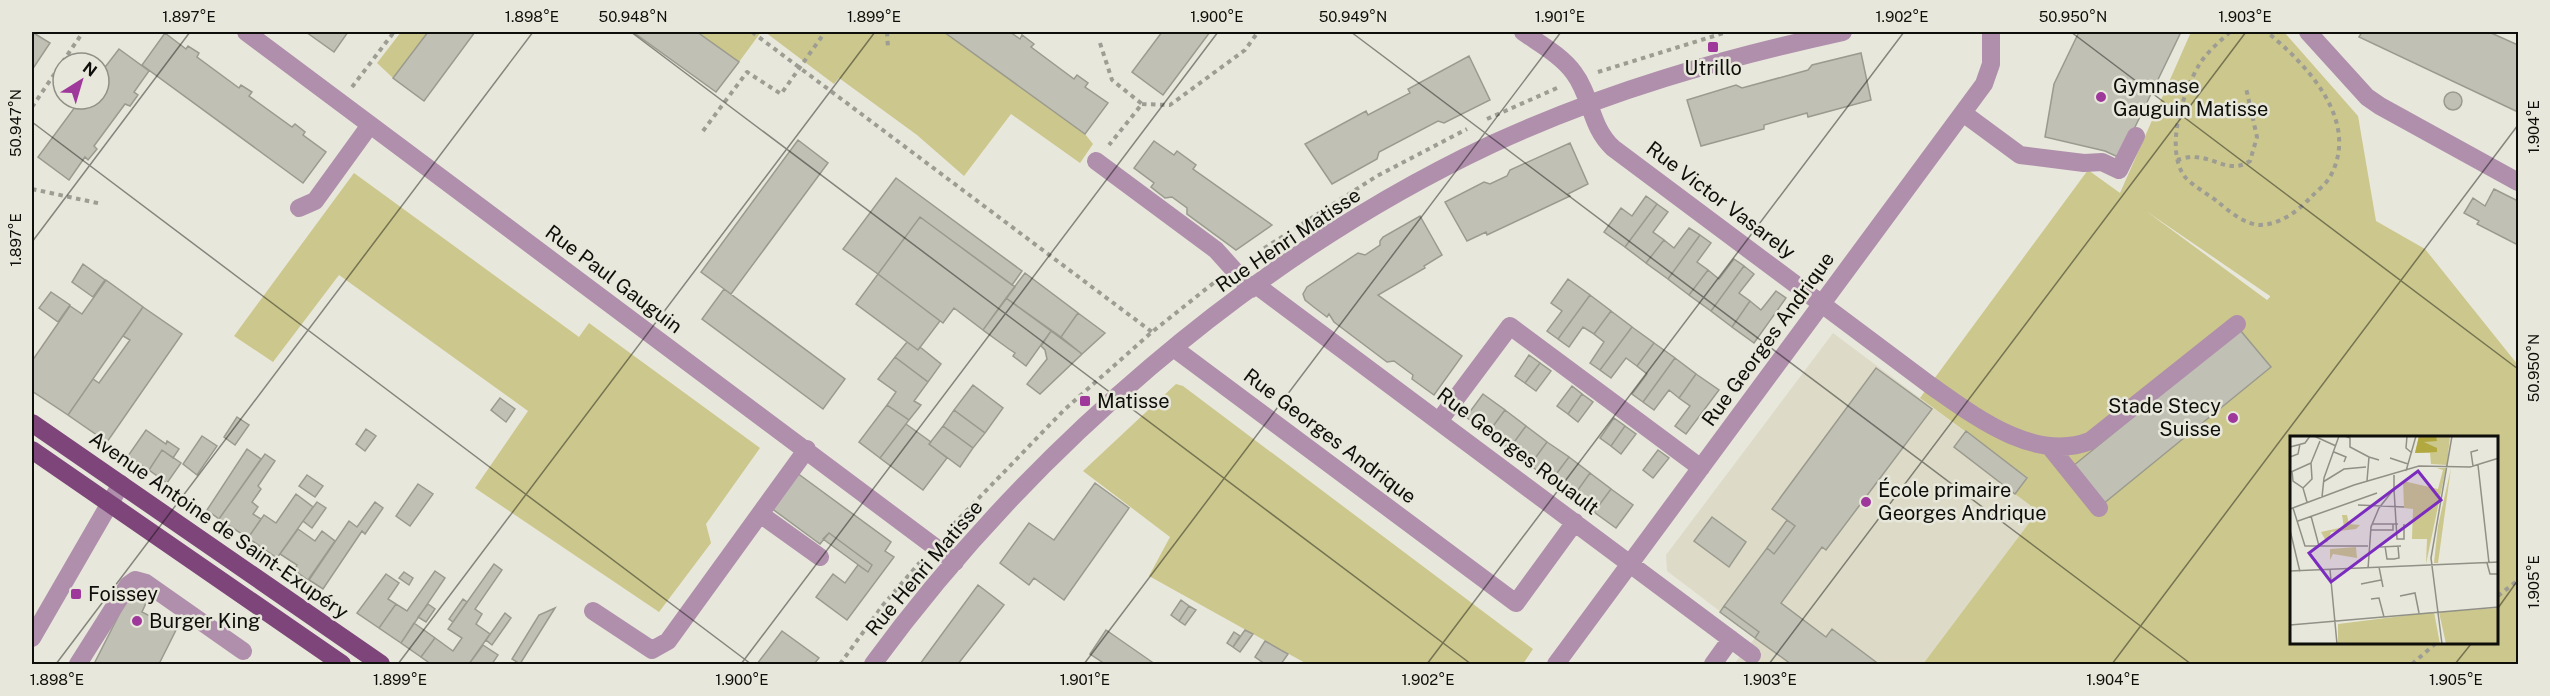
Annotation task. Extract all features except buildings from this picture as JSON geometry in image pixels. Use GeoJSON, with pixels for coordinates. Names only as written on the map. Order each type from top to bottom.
{"type":"FeatureCollection","features":[{"type":"Feature","properties":{"kind":"main road","name":"Avenue Antoine de Saint-Exupéry"},"geometry":{"type":"LineString","coordinates":[[32,423],[381,664]]}},
{"type":"Feature","properties":{"kind":"main road"},"geometry":{"type":"LineString","coordinates":[[32,450],[342,664]]}},
{"type":"Feature","properties":{"kind":"street","name":"Rue Paul Gauguin"},"geometry":{"type":"LineString","coordinates":[[246,32],[807,449],[955,562]]}},
{"type":"Feature","properties":{"kind":"street","name":"Rue Victor Vasarely"},"geometry":{"type":"LineString","coordinates":[[1523,32],[1567,65],[1578,79],[1598,132],[1613,148],[1971,414],[2001,430],[2050,447]]}},
{"type":"Feature","properties":{"kind":"street","name":"Rue Henri Matisse"},"geometry":{"type":"LineString","coordinates":[[875,664],[955,562],[1051,458],[1175,349],[1253,287],[1318,242],[1436,173],[1493,144],[1587,105],[1688,69],[1843,32]]}},
{"type":"Feature","properties":{"kind":"street","name":"Rue Georges Andrique"},"geometry":{"type":"LineString","coordinates":[[1556,664],[1963,113],[1989,72],[1991,32]]}},
{"type":"Feature","properties":{"kind":"street"},"geometry":{"type":"LineString","coordinates":[[2308,32],[2367,97],[2518,182]]}},
{"type":"Feature","properties":{"kind":"street"},"geometry":{"type":"LineString","coordinates":[[1963,113],[2020,155],[2084,163],[2102,162],[2119,170],[2136,136]]}},
{"type":"Feature","properties":{"kind":"street"},"geometry":{"type":"LineString","coordinates":[[299,208],[315,201],[370,125]]}},
{"type":"Feature","properties":{"kind":"street","name":"Rue Georges Rouault"},"geometry":{"type":"LineString","coordinates":[[1096,161],[1216,250],[1253,287],[1439,420],[1752,655]]}},
{"type":"Feature","properties":{"kind":"street"},"geometry":{"type":"LineString","coordinates":[[2050,447],[2078,446],[2102,433],[2237,324]]}},
{"type":"Feature","properties":{"kind":"street"},"geometry":{"type":"LineString","coordinates":[[1439,420],[1510,326],[1701,468]]}},
{"type":"Feature","properties":{"kind":"street","name":"Rue Georges Andrique"},"geometry":{"type":"LineString","coordinates":[[1175,349],[1516,603],[1575,522]]}},
{"type":"Feature","properties":{"kind":"street"},"geometry":{"type":"LineString","coordinates":[[2050,447],[2098,508]]}},
{"type":"Feature","properties":{"kind":"street"},"geometry":{"type":"LineString","coordinates":[[593,611],[652,650],[668,640],[807,449]]}},
{"type":"Feature","properties":{"kind":"street"},"geometry":{"type":"LineString","coordinates":[[32,638],[121,484]]}},
{"type":"Feature","properties":{"kind":"street"},"geometry":{"type":"LineString","coordinates":[[760,514],[820,557]]}},
{"type":"Feature","properties":{"kind":"street"},"geometry":{"type":"LineString","coordinates":[[78,664],[128,585],[135,580],[146,583],[243,651]]}},
{"type":"Feature","properties":{"kind":"street"},"geometry":{"type":"LineString","coordinates":[[1713,664],[1731,639]]}},
{"type":"Feature","properties":{"kind":"path"},"geometry":{"type":"LineString","coordinates":[[32,107],[83,32]]}},
{"type":"Feature","properties":{"kind":"path"},"geometry":{"type":"LineString","coordinates":[[341,102],[394,32]]}},
{"type":"Feature","properties":{"kind":"path"},"geometry":{"type":"LineString","coordinates":[[752,32],[1175,349]]}},
{"type":"Feature","properties":{"kind":"path"},"geometry":{"type":"LineString","coordinates":[[703,131],[747,72],[781,94],[825,32]]}},
{"type":"Feature","properties":{"kind":"path"},"geometry":{"type":"LineString","coordinates":[[887,32],[888,48]]}},
{"type":"Feature","properties":{"kind":"path"},"geometry":{"type":"LineString","coordinates":[[1100,43],[1112,80],[1142,104],[1170,105],[1245,50],[1258,32]]}},
{"type":"Feature","properties":{"kind":"path"},"geometry":{"type":"LineString","coordinates":[[2230,32],[2210,50],[2198,66],[2180,114],[2174,147],[2176,160],[2186,177],[2239,218],[2260,225],[2288,217],[2329,178],[2337,160],[2339,141],[2337,118],[2316,83],[2296,57],[2267,32]]}},
{"type":"Feature","properties":{"kind":"path"},"geometry":{"type":"LineString","coordinates":[[2176,160],[2196,156],[2230,167],[2242,166],[2250,161],[2257,137],[2246,88]]}},
{"type":"Feature","properties":{"kind":"path"},"geometry":{"type":"LineString","coordinates":[[1096,161],[1142,104]]}},
{"type":"Feature","properties":{"kind":"path"},"geometry":{"type":"LineString","coordinates":[[32,189],[102,204]]}},
{"type":"Feature","properties":{"kind":"path"},"geometry":{"type":"LineString","coordinates":[[2499,595],[2518,580]]}},
{"type":"Feature","properties":{"kind":"path"},"geometry":{"type":"LineString","coordinates":[[2412,664],[2434,645]]}},
{"type":"Feature","properties":{"kind":"shaded area"},"geometry":{"type":"Polygon","coordinates":[[[401,32],[428,32],[393,78],[377,63],[401,32]]]}},
{"type":"Feature","properties":{"kind":"shaded area"},"geometry":{"type":"Polygon","coordinates":[[[697,32],[761,32],[739,62],[697,32]]]}},
{"type":"Feature","properties":{"kind":"shaded area"},"geometry":{"type":"Polygon","coordinates":[[[765,32],[944,32],[1085,134],[1093,144],[1080,163],[1011,114],[964,176],[917,135],[839,78],[834,84],[765,32]]]}},
{"type":"Feature","properties":{"kind":"shaded area","name":"Stade Stecy Suisse"},"geometry":{"type":"Polygon","coordinates":[[[2191,32],[2285,33],[2358,116],[2376,221],[2425,249],[2518,365],[2518,664],[1923,664],[2038,511],[2015,494],[2027,477],[1920,398],[2088,170],[2120,193],[2191,32]],[[2146,211],[2267,300],[2270,296],[2146,211]]]}},
{"type":"Feature","properties":{"kind":"shaded area"},"geometry":{"type":"Polygon","coordinates":[[[354,173],[579,337],[589,323],[760,448],[706,524],[711,543],[659,612],[475,488],[528,411],[339,275],[273,362],[234,336],[354,173]]]}},
{"type":"Feature","properties":{"kind":"shaded area","name":"École primaire Georges Andrique"},"geometry":{"type":"Polygon","coordinates":[[[1833,333],[2027,478],[2038,511],[1923,664],[1734,664],[1755,638],[1667,571],[1666,555],[1833,333]]]}},
{"type":"Feature","properties":{"kind":"shaded area"},"geometry":{"type":"Polygon","coordinates":[[[1176,384],[1183,386],[1533,649],[1523,664],[1307,664],[1149,576],[1170,537],[1083,471],[1176,384]]]}},
{"type":"Feature","properties":{"kind":"place","name":"Utrillo"},"geometry":{"type":"Point","coordinates":[1713,47]}},
{"type":"Feature","properties":{"kind":"place","name":"Gymnase Gauguin Matisse"},"geometry":{"type":"Point","coordinates":[2101,97]}},
{"type":"Feature","properties":{"kind":"place","name":"Matisse"},"geometry":{"type":"Point","coordinates":[1085,401]}},
{"type":"Feature","properties":{"kind":"place","name":"Stade Stecy Suisse"},"geometry":{"type":"Point","coordinates":[2233,418]}},
{"type":"Feature","properties":{"kind":"place","name":"École primaire Georges Andrique"},"geometry":{"type":"Point","coordinates":[1866,502]}},
{"type":"Feature","properties":{"kind":"place","name":"Foissey"},"geometry":{"type":"Point","coordinates":[76,594]}},
{"type":"Feature","properties":{"kind":"place","name":"Burger King"},"geometry":{"type":"Point","coordinates":[137,621]}}]}
